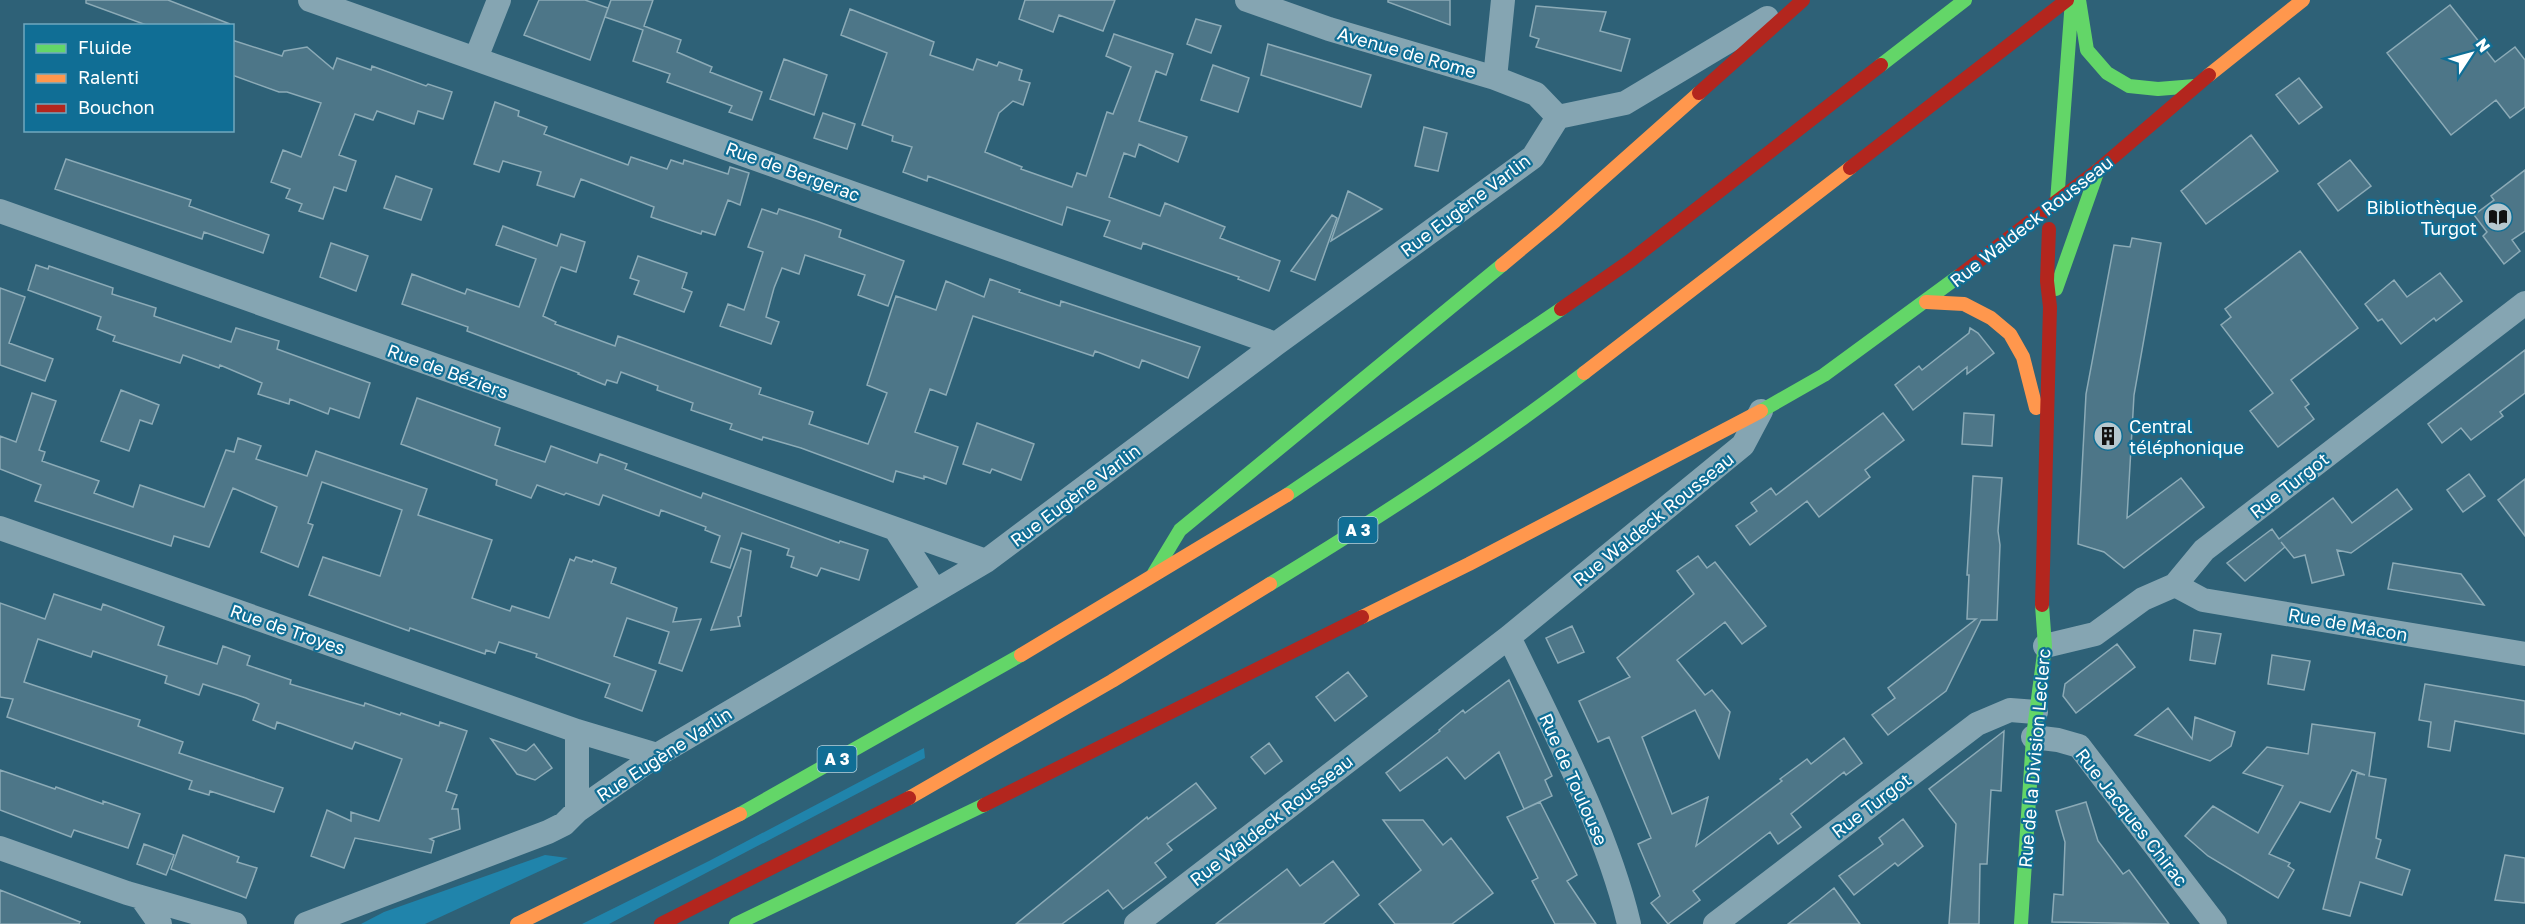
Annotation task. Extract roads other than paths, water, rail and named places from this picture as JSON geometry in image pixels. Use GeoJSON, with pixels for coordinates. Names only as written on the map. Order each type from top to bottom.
{"type":"FeatureCollection","features":[{"type":"Feature","properties":{"kind":"main road"},"geometry":{"type":"LineString","coordinates":[[1150,579],[1180,530],[1555,221],[1803,0]]}},
{"type":"Feature","properties":{"kind":"main road","name":"A 3"},"geometry":{"type":"LineString","coordinates":[[517,924],[745,811],[983,677],[1150,579],[1300,486],[1630,261],[1965,0]]}},
{"type":"Feature","properties":{"kind":"main road","name":"A 3"},"geometry":{"type":"LineString","coordinates":[[661,924],[910,797],[1112,681],[1355,532],[1528,416],[2070,0]]}},
{"type":"Feature","properties":{"kind":"main road","name":"Rue de la Division Leclerc"},"geometry":{"type":"LineString","coordinates":[[2057,202],[2070,0]]}},
{"type":"Feature","properties":{"kind":"main road"},"geometry":{"type":"LineString","coordinates":[[2079,0],[2087,50],[2107,73],[2129,86],[2158,89],[2195,86]]}},
{"type":"Feature","properties":{"kind":"main road","name":"Rue Waldeck Rousseau"},"geometry":{"type":"LineString","coordinates":[[1761,411],[1824,375],[1926,302],[2098,170],[2195,86],[2303,0]]}},
{"type":"Feature","properties":{"kind":"main road","name":"Rue de la Division Leclerc"},"geometry":{"type":"LineString","coordinates":[[2050,307],[2098,170]]}},
{"type":"Feature","properties":{"kind":"main road","name":"Rue de la Division Leclerc"},"geometry":{"type":"LineString","coordinates":[[2021,924],[2033,737],[2045,646],[2042,619],[2050,307],[2047,281],[2049,229]]}},
{"type":"Feature","properties":{"kind":"main road","name":"Rue de la Division Leclerc"},"geometry":{"type":"LineString","coordinates":[[1926,302],[1964,304],[1991,318],[2010,334],[2023,357],[2046,448]]}},
{"type":"Feature","properties":{"kind":"main road"},"geometry":{"type":"LineString","coordinates":[[736,924],[949,822],[1469,564],[1761,411]]}},
{"type":"Feature","properties":{"kind":"street","name":"Rue de Bergerac"},"geometry":{"type":"LineString","coordinates":[[310,0],[1276,344]]}},
{"type":"Feature","properties":{"kind":"street"},"geometry":{"type":"LineString","coordinates":[[476,58],[499,0]]}},
{"type":"Feature","properties":{"kind":"street","name":"Avenue de Rome"},"geometry":{"type":"LineString","coordinates":[[1247,0],[1329,29],[1495,78],[1536,94],[1558,117]]}},
{"type":"Feature","properties":{"kind":"street"},"geometry":{"type":"LineString","coordinates":[[1495,78],[1503,0]]}},
{"type":"Feature","properties":{"kind":"street"},"geometry":{"type":"LineString","coordinates":[[1558,117],[1625,103],[1797,0]]}},
{"type":"Feature","properties":{"kind":"street","name":"Rue Eugène Varlin"},"geometry":{"type":"LineString","coordinates":[[306,924],[564,824],[577,811],[657,755],[986,561],[1276,344],[1533,157],[1558,117]]}},
{"type":"Feature","properties":{"kind":"street","name":"Rue de la Division Leclerc"},"geometry":{"type":"LineString","coordinates":[[2049,229],[2057,202]]}},
{"type":"Feature","properties":{"kind":"street","name":"Rue de Béziers"},"geometry":{"type":"LineString","coordinates":[[0,211],[986,561]]}},
{"type":"Feature","properties":{"kind":"street","name":"Rue Turgot"},"geometry":{"type":"LineString","coordinates":[[2045,646],[2095,634],[2143,599],[2175,585],[2204,550],[2525,303]]}},
{"type":"Feature","properties":{"kind":"street","name":"Rue Waldeck Rousseau"},"geometry":{"type":"LineString","coordinates":[[1136,924],[1509,637],[1743,445],[1761,411]]}},
{"type":"Feature","properties":{"kind":"street","name":"Rue de Troyes"},"geometry":{"type":"LineString","coordinates":[[0,528],[577,731],[657,755]]}},
{"type":"Feature","properties":{"kind":"street"},"geometry":{"type":"LineString","coordinates":[[897,530],[934,591]]}},
{"type":"Feature","properties":{"kind":"street","name":"Rue de Mâcon"},"geometry":{"type":"LineString","coordinates":[[2175,585],[2199,600],[2525,654]]}},
{"type":"Feature","properties":{"kind":"street","name":"Rue de Toulouse"},"geometry":{"type":"LineString","coordinates":[[1509,637],[1566,758],[1619,882],[1629,924]]}},
{"type":"Feature","properties":{"kind":"street","name":"Rue Turgot"},"geometry":{"type":"LineString","coordinates":[[1715,924],[1977,724],[2010,710],[2036,712]]}},
{"type":"Feature","properties":{"kind":"street"},"geometry":{"type":"LineString","coordinates":[[577,731],[577,811]]}},
{"type":"Feature","properties":{"kind":"street","name":"Rue Jacques Chirac"},"geometry":{"type":"LineString","coordinates":[[2033,737],[2058,740],[2079,746],[2215,924]]}},
{"type":"Feature","properties":{"kind":"street"},"geometry":{"type":"LineString","coordinates":[[0,848],[141,897],[235,924]]}},
{"type":"Feature","properties":{"kind":"street"},"geometry":{"type":"LineString","coordinates":[[141,897],[160,924]]}},
{"type":"Feature","properties":{"kind":"place","name":"Bibliothèque Turgot"},"geometry":{"type":"Point","coordinates":[2498,217]}},
{"type":"Feature","properties":{"kind":"place","name":"Central téléphonique"},"geometry":{"type":"Point","coordinates":[2108,436]}}]}
